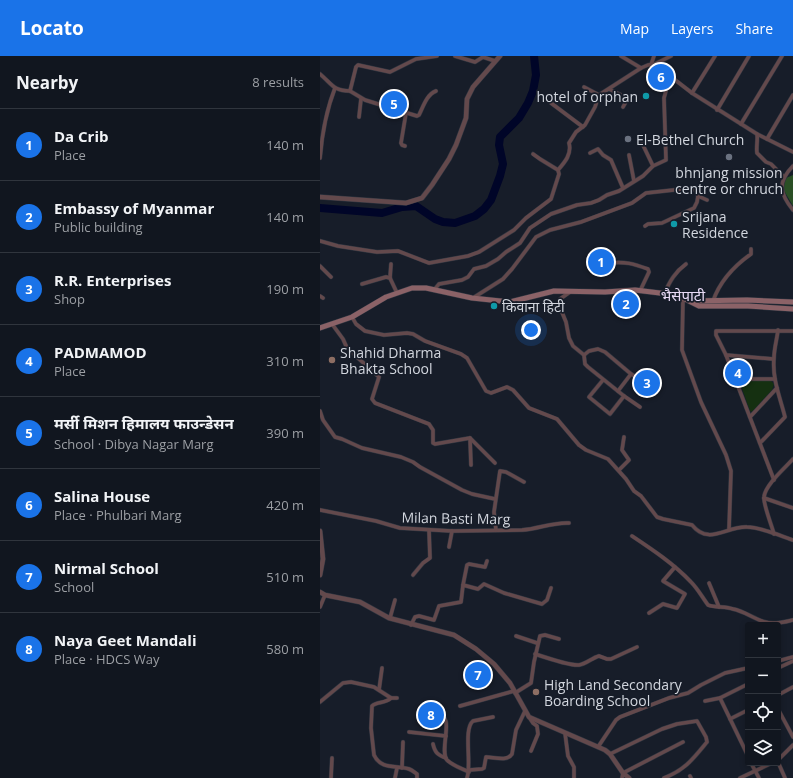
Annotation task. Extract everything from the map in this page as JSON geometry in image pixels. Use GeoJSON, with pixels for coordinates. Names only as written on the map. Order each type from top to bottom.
{"type":"FeatureCollection","features":[{"type":"Feature","properties":{"kind":"main road"},"geometry":{"type":"LineString","coordinates":[[320,328],[352,317],[386,297],[412,288],[426,288],[472,298],[510,302],[554,291],[640,291],[683,298],[699,306],[793,302]]}},
{"type":"Feature","properties":{"kind":"main road"},"geometry":{"type":"LineString","coordinates":[[690,301],[748,303],[793,309]]}},
{"type":"Feature","properties":{"kind":"street"},"geometry":{"type":"LineString","coordinates":[[350,91],[356,67],[358,65],[390,72],[416,59],[437,56]]}},
{"type":"Feature","properties":{"kind":"street"},"geometry":{"type":"LineString","coordinates":[[455,56],[475,62],[482,57],[495,61]]}},
{"type":"Feature","properties":{"kind":"street"},"geometry":{"type":"LineString","coordinates":[[320,197],[406,203],[422,198],[449,159],[456,145],[466,118],[467,99],[473,87],[500,56]]}},
{"type":"Feature","properties":{"kind":"street"},"geometry":{"type":"LineString","coordinates":[[621,56],[641,68]]}},
{"type":"Feature","properties":{"kind":"street"},"geometry":{"type":"LineString","coordinates":[[650,65],[654,56]]}},
{"type":"Feature","properties":{"kind":"street"},"geometry":{"type":"LineString","coordinates":[[320,241],[338,246],[377,252],[398,251],[429,263],[468,256],[479,252],[514,230],[526,218],[551,199],[559,174],[558,170],[568,158],[572,137],[583,127],[595,107],[599,95],[641,68],[671,56]]}},
{"type":"Feature","properties":{"kind":"street"},"geometry":{"type":"LineString","coordinates":[[692,93],[715,56]]}},
{"type":"Feature","properties":{"kind":"street"},"geometry":{"type":"LineString","coordinates":[[716,110],[749,56]]}},
{"type":"Feature","properties":{"kind":"street"},"geometry":{"type":"LineString","coordinates":[[741,124],[782,56]]}},
{"type":"Feature","properties":{"kind":"street"},"geometry":{"type":"LineString","coordinates":[[650,65],[670,76],[716,110],[757,134],[793,150]]}},
{"type":"Feature","properties":{"kind":"street"},"geometry":{"type":"LineString","coordinates":[[320,74],[335,88],[341,91],[350,91],[362,99],[417,116],[432,92],[436,91]]}},
{"type":"Feature","properties":{"kind":"street"},"geometry":{"type":"LineString","coordinates":[[434,290],[440,284],[462,280],[468,277],[474,269],[486,266],[520,243],[530,228],[551,214],[577,204],[591,203],[599,200],[623,188],[643,176],[654,166],[666,160],[664,98],[670,76]]}},
{"type":"Feature","properties":{"kind":"street"},"geometry":{"type":"LineString","coordinates":[[584,87],[599,95]]}},
{"type":"Feature","properties":{"kind":"street"},"geometry":{"type":"LineString","coordinates":[[320,158],[323,130],[328,106],[335,88]]}},
{"type":"Feature","properties":{"kind":"street"},"geometry":{"type":"LineString","coordinates":[[610,89],[625,97],[627,100],[623,107]]}},
{"type":"Feature","properties":{"kind":"street"},"geometry":{"type":"LineString","coordinates":[[767,139],[793,95]]}},
{"type":"Feature","properties":{"kind":"street"},"geometry":{"type":"LineString","coordinates":[[359,117],[362,99]]}},
{"type":"Feature","properties":{"kind":"street"},"geometry":{"type":"LineString","coordinates":[[551,103],[583,127]]}},
{"type":"Feature","properties":{"kind":"street"},"geometry":{"type":"LineString","coordinates":[[405,146],[401,143],[406,113]]}},
{"type":"Feature","properties":{"kind":"street"},"geometry":{"type":"LineString","coordinates":[[757,134],[758,138],[756,153],[766,162],[771,164],[784,177]]}},
{"type":"Feature","properties":{"kind":"street"},"geometry":{"type":"LineString","coordinates":[[642,143],[654,166]]}},
{"type":"Feature","properties":{"kind":"street"},"geometry":{"type":"LineString","coordinates":[[590,153],[598,149],[602,155],[611,160],[623,188]]}},
{"type":"Feature","properties":{"kind":"street"},"geometry":{"type":"LineString","coordinates":[[533,154],[558,170]]}},
{"type":"Feature","properties":{"kind":"street"},"geometry":{"type":"LineString","coordinates":[[629,155],[634,181]]}},
{"type":"Feature","properties":{"kind":"street"},"geometry":{"type":"LineString","coordinates":[[793,166],[784,177],[782,191],[783,197],[793,210]]}},
{"type":"Feature","properties":{"kind":"street"},"geometry":{"type":"LineString","coordinates":[[472,298],[503,279],[536,237],[550,230],[581,222],[632,203],[642,194],[692,188],[696,191],[698,196],[694,208],[662,223],[648,224],[645,226]]}},
{"type":"Feature","properties":{"kind":"street"},"geometry":{"type":"LineString","coordinates":[[698,196],[707,200]]}},
{"type":"Feature","properties":{"kind":"street"},"geometry":{"type":"LineString","coordinates":[[713,301],[720,285],[733,268],[751,254],[751,249]]}},
{"type":"Feature","properties":{"kind":"street"},"geometry":{"type":"LineString","coordinates":[[609,263],[621,261],[648,269],[649,272],[640,291]]}},
{"type":"Feature","properties":{"kind":"street"},"geometry":{"type":"LineString","coordinates":[[392,264],[390,278],[397,293]]}},
{"type":"Feature","properties":{"kind":"street"},"geometry":{"type":"LineString","coordinates":[[664,294],[672,276],[686,264]]}},
{"type":"Feature","properties":{"kind":"street"},"geometry":{"type":"LineString","coordinates":[[320,266],[331,277]]}},
{"type":"Feature","properties":{"kind":"street"},"geometry":{"type":"LineString","coordinates":[[362,284],[386,277],[390,278]]}},
{"type":"Feature","properties":{"kind":"street"},"geometry":{"type":"LineString","coordinates":[[570,292],[560,299],[559,305],[566,322],[569,338],[573,346],[584,355],[585,364],[588,367],[640,407]]}},
{"type":"Feature","properties":{"kind":"street"},"geometry":{"type":"LineString","coordinates":[[683,298],[682,350],[693,381],[726,455],[731,471],[729,530]]}},
{"type":"Feature","properties":{"kind":"street"},"geometry":{"type":"LineString","coordinates":[[352,317],[356,324],[365,331],[384,335],[407,333],[413,334],[424,341],[461,354],[467,358],[486,391],[491,393],[507,387],[513,390],[529,408],[557,419],[579,445],[586,450],[608,459],[619,470],[634,491],[641,496],[657,517],[692,525],[702,534],[710,535],[741,527],[749,527],[793,540]]}},
{"type":"Feature","properties":{"kind":"street"},"geometry":{"type":"LineString","coordinates":[[332,324],[343,339],[346,348],[379,377],[372,399],[375,403],[429,424],[433,430],[433,443],[435,444],[470,438]]}},
{"type":"Feature","properties":{"kind":"street"},"geometry":{"type":"LineString","coordinates":[[760,443],[785,417],[776,388],[773,359],[778,330]]}},
{"type":"Feature","properties":{"kind":"street"},"geometry":{"type":"LineString","coordinates":[[774,480],[726,355],[716,335],[716,331],[793,331]]}},
{"type":"Feature","properties":{"kind":"street"},"geometry":{"type":"LineString","coordinates":[[584,355],[589,351],[598,349],[605,352],[631,374],[654,388]]}},
{"type":"Feature","properties":{"kind":"street"},"geometry":{"type":"LineString","coordinates":[[726,355],[773,359]]}},
{"type":"Feature","properties":{"kind":"street"},"geometry":{"type":"LineString","coordinates":[[618,391],[631,374]]}},
{"type":"Feature","properties":{"kind":"street"},"geometry":{"type":"LineString","coordinates":[[735,379],[775,379]]}},
{"type":"Feature","properties":{"kind":"street"},"geometry":{"type":"LineString","coordinates":[[603,380],[589,397],[610,414],[624,396]]}},
{"type":"Feature","properties":{"kind":"street"},"geometry":{"type":"LineString","coordinates":[[750,417],[776,388]]}},
{"type":"Feature","properties":{"kind":"street"},"geometry":{"type":"LineString","coordinates":[[320,411],[323,420],[335,437],[362,448],[401,457],[413,462],[420,468],[462,490],[472,494],[496,499]]}},
{"type":"Feature","properties":{"kind":"street"},"geometry":{"type":"LineString","coordinates":[[619,470],[629,460],[622,450],[624,437]]}},
{"type":"Feature","properties":{"kind":"street"},"geometry":{"type":"LineString","coordinates":[[470,438],[495,463]]}},
{"type":"Feature","properties":{"kind":"street"},"geometry":{"type":"LineString","coordinates":[[470,438],[471,465]]}},
{"type":"Feature","properties":{"kind":"street"},"geometry":{"type":"LineString","coordinates":[[774,534],[764,498],[774,480],[793,460]]}},
{"type":"Feature","properties":{"kind":"street"},"geometry":{"type":"LineString","coordinates":[[496,530],[494,512],[500,471],[506,472],[524,482]]}},
{"type":"Feature","properties":{"kind":"street"},"geometry":{"type":"LineString","coordinates":[[764,498],[793,508]]}},
{"type":"Feature","properties":{"kind":"street","name":"Milan Basti Marg"},"geometry":{"type":"LineString","coordinates":[[320,510],[376,521],[400,528],[429,530],[528,530],[552,524],[570,523]]}},
{"type":"Feature","properties":{"kind":"street"},"geometry":{"type":"LineString","coordinates":[[413,575],[423,563],[430,558],[429,530]]}},
{"type":"Feature","properties":{"kind":"street"},"geometry":{"type":"LineString","coordinates":[[320,531],[323,559],[320,575]]}},
{"type":"Feature","properties":{"kind":"street"},"geometry":{"type":"LineString","coordinates":[[449,547],[452,531]]}},
{"type":"Feature","properties":{"kind":"street"},"geometry":{"type":"LineString","coordinates":[[632,536],[675,566],[693,584],[708,604],[712,606],[740,610],[764,622],[773,623],[793,620]]}},
{"type":"Feature","properties":{"kind":"street"},"geometry":{"type":"LineString","coordinates":[[411,624],[414,617],[419,616],[434,620],[439,606],[461,602],[467,565],[469,564],[485,567],[487,560]]}},
{"type":"Feature","properties":{"kind":"street"},"geometry":{"type":"LineString","coordinates":[[649,613],[663,604],[678,608],[685,594],[663,581],[675,566]]}},
{"type":"Feature","properties":{"kind":"street"},"geometry":{"type":"LineString","coordinates":[[464,585],[478,589],[484,584],[504,593],[542,604],[547,600],[550,588]]}},
{"type":"Feature","properties":{"kind":"street"},"geometry":{"type":"LineString","coordinates":[[709,584],[719,607]]}},
{"type":"Feature","properties":{"kind":"street"},"geometry":{"type":"LineString","coordinates":[[320,592],[325,595],[360,602],[390,618],[454,635],[476,649],[494,664],[510,683],[532,723],[536,726],[538,734],[531,751]]}},
{"type":"Feature","properties":{"kind":"street"},"geometry":{"type":"LineString","coordinates":[[320,607],[325,595]]}},
{"type":"Feature","properties":{"kind":"street"},"geometry":{"type":"LineString","coordinates":[[390,618],[395,600]]}},
{"type":"Feature","properties":{"kind":"street"},"geometry":{"type":"LineString","coordinates":[[460,706],[514,692],[531,683],[537,643],[541,635],[559,639]]}},
{"type":"Feature","properties":{"kind":"street"},"geometry":{"type":"LineString","coordinates":[[516,636],[537,643]]}},
{"type":"Feature","properties":{"kind":"street"},"geometry":{"type":"LineString","coordinates":[[535,654],[572,665],[578,665],[599,656],[611,659],[637,647]]}},
{"type":"Feature","properties":{"kind":"street"},"geometry":{"type":"LineString","coordinates":[[781,660],[793,657]]}},
{"type":"Feature","properties":{"kind":"street"},"geometry":{"type":"LineString","coordinates":[[781,667],[793,661]]}},
{"type":"Feature","properties":{"kind":"street"},"geometry":{"type":"LineString","coordinates":[[379,690],[382,668]]}},
{"type":"Feature","properties":{"kind":"street"},"geometry":{"type":"LineString","coordinates":[[598,747],[620,717],[669,698],[688,693],[725,673],[745,669]]}},
{"type":"Feature","properties":{"kind":"street"},"geometry":{"type":"LineString","coordinates":[[320,702],[344,683],[359,682],[374,687],[391,698],[398,698]]}},
{"type":"Feature","properties":{"kind":"street"},"geometry":{"type":"LineString","coordinates":[[706,701],[720,698],[745,686]]}},
{"type":"Feature","properties":{"kind":"street"},"geometry":{"type":"LineString","coordinates":[[780,694],[793,688]]}},
{"type":"Feature","properties":{"kind":"street"},"geometry":{"type":"LineString","coordinates":[[391,698],[388,701],[372,705],[372,736],[374,755],[376,759],[387,766],[410,770],[417,774],[417,778]]}},
{"type":"Feature","properties":{"kind":"street"},"geometry":{"type":"LineString","coordinates":[[720,698],[745,750]]}},
{"type":"Feature","properties":{"kind":"street"},"geometry":{"type":"LineString","coordinates":[[439,709],[446,720],[444,753],[446,758]]}},
{"type":"Feature","properties":{"kind":"street"},"geometry":{"type":"LineString","coordinates":[[433,744],[434,752],[446,758],[454,766],[469,771],[482,769],[484,768],[486,758],[506,759],[510,757],[512,754],[516,730],[525,711]]}},
{"type":"Feature","properties":{"kind":"street"},"geometry":{"type":"LineString","coordinates":[[730,719],[745,712]]}},
{"type":"Feature","properties":{"kind":"street"},"geometry":{"type":"LineString","coordinates":[[781,715],[793,737]]}},
{"type":"Feature","properties":{"kind":"street"},"geometry":{"type":"LineString","coordinates":[[467,778],[469,771],[467,733],[470,723],[493,717]]}},
{"type":"Feature","properties":{"kind":"street"},"geometry":{"type":"LineString","coordinates":[[529,717],[605,750],[610,754],[622,775],[629,778]]}},
{"type":"Feature","properties":{"kind":"street"},"geometry":{"type":"LineString","coordinates":[[610,754],[662,729],[677,724],[697,721],[706,737],[707,742],[689,764],[676,773],[664,778]]}},
{"type":"Feature","properties":{"kind":"street"},"geometry":{"type":"LineString","coordinates":[[409,732],[446,736]]}},
{"type":"Feature","properties":{"kind":"street"},"geometry":{"type":"LineString","coordinates":[[565,733],[568,756],[574,767],[574,778]]}},
{"type":"Feature","properties":{"kind":"street"},"geometry":{"type":"LineString","coordinates":[[402,768],[403,742]]}},
{"type":"Feature","properties":{"kind":"street"},"geometry":{"type":"LineString","coordinates":[[622,775],[683,742]]}},
{"type":"Feature","properties":{"kind":"street"},"geometry":{"type":"LineString","coordinates":[[781,758],[793,745]]}},
{"type":"Feature","properties":{"kind":"street"},"geometry":{"type":"LineString","coordinates":[[332,758],[332,778]]}},
{"type":"Feature","properties":{"kind":"street"},"geometry":{"type":"LineString","coordinates":[[752,766],[759,778]]}},
{"type":"Feature","properties":{"kind":"street"},"geometry":{"type":"LineString","coordinates":[[740,778],[766,766]]}},
{"type":"Feature","properties":{"kind":"street"},"geometry":{"type":"LineString","coordinates":[[780,766],[785,778]]}},
{"type":"Feature","properties":{"kind":"street"},"geometry":{"type":"LineString","coordinates":[[395,778],[397,768]]}},
{"type":"Feature","properties":{"kind":"green space"},"geometry":{"type":"Polygon","coordinates":[[[793,175],[793,206],[783,189],[786,178],[793,175]]]}},
{"type":"Feature","properties":{"kind":"green space"},"geometry":{"type":"Polygon","coordinates":[[[740,381],[771,381],[774,384],[772,390],[752,412],[750,411],[740,381]]]}},
{"type":"Feature","properties":{"kind":"waterway"},"geometry":{"type":"LineString","coordinates":[[320,208],[382,213],[402,207],[416,206],[435,219],[443,222],[455,223],[475,216],[484,209],[491,200],[500,176],[503,164],[499,145],[500,137],[519,118],[533,91],[536,75],[534,56]]}},
{"type":"Feature","properties":{"kind":"place","name":"Salina House"},"geometry":{"type":"Point","coordinates":[661,77]}},
{"type":"Feature","properties":{"kind":"place","name":"hotel of orphan"},"geometry":{"type":"Point","coordinates":[646,96]}},
{"type":"Feature","properties":{"kind":"place","name":"मर्सी मिशन हिमालय फाउन्डेसन"},"geometry":{"type":"Point","coordinates":[394,104]}},
{"type":"Feature","properties":{"kind":"place","name":"El-Bethel Church"},"geometry":{"type":"Point","coordinates":[628,139]}},
{"type":"Feature","properties":{"kind":"place","name":"bhnjang mission centre or chruch"},"geometry":{"type":"Point","coordinates":[729,157]}},
{"type":"Feature","properties":{"kind":"place","name":"Srijana Residence"},"geometry":{"type":"Point","coordinates":[674,224]}},
{"type":"Feature","properties":{"kind":"place","name":"Da Crib"},"geometry":{"type":"Point","coordinates":[601,262]}},
{"type":"Feature","properties":{"kind":"place","name":"Embassy of Myanmar"},"geometry":{"type":"Point","coordinates":[626,304]}},
{"type":"Feature","properties":{"kind":"place","name":"किवाना हिटी"},"geometry":{"type":"Point","coordinates":[494,306]}},
{"type":"Feature","properties":{"kind":"place","name":"Shahid Dharma Bhakta School"},"geometry":{"type":"Point","coordinates":[332,360]}},
{"type":"Feature","properties":{"kind":"place","name":"PADMAMOD"},"geometry":{"type":"Point","coordinates":[738,373]}},
{"type":"Feature","properties":{"kind":"place","name":"R.R. Enterprises"},"geometry":{"type":"Point","coordinates":[647,383]}},
{"type":"Feature","properties":{"kind":"place","name":"Nirmal School"},"geometry":{"type":"Point","coordinates":[478,675]}},
{"type":"Feature","properties":{"kind":"place","name":"High Land Secondary Boarding School"},"geometry":{"type":"Point","coordinates":[536,692]}},
{"type":"Feature","properties":{"kind":"place","name":"Naya Geet Mandali"},"geometry":{"type":"Point","coordinates":[431,715]}},
{"type":"Feature","properties":{"kind":"district","name":"भैसेपाटी"},"geometry":{"type":"Point","coordinates":[683,295]}}]}
